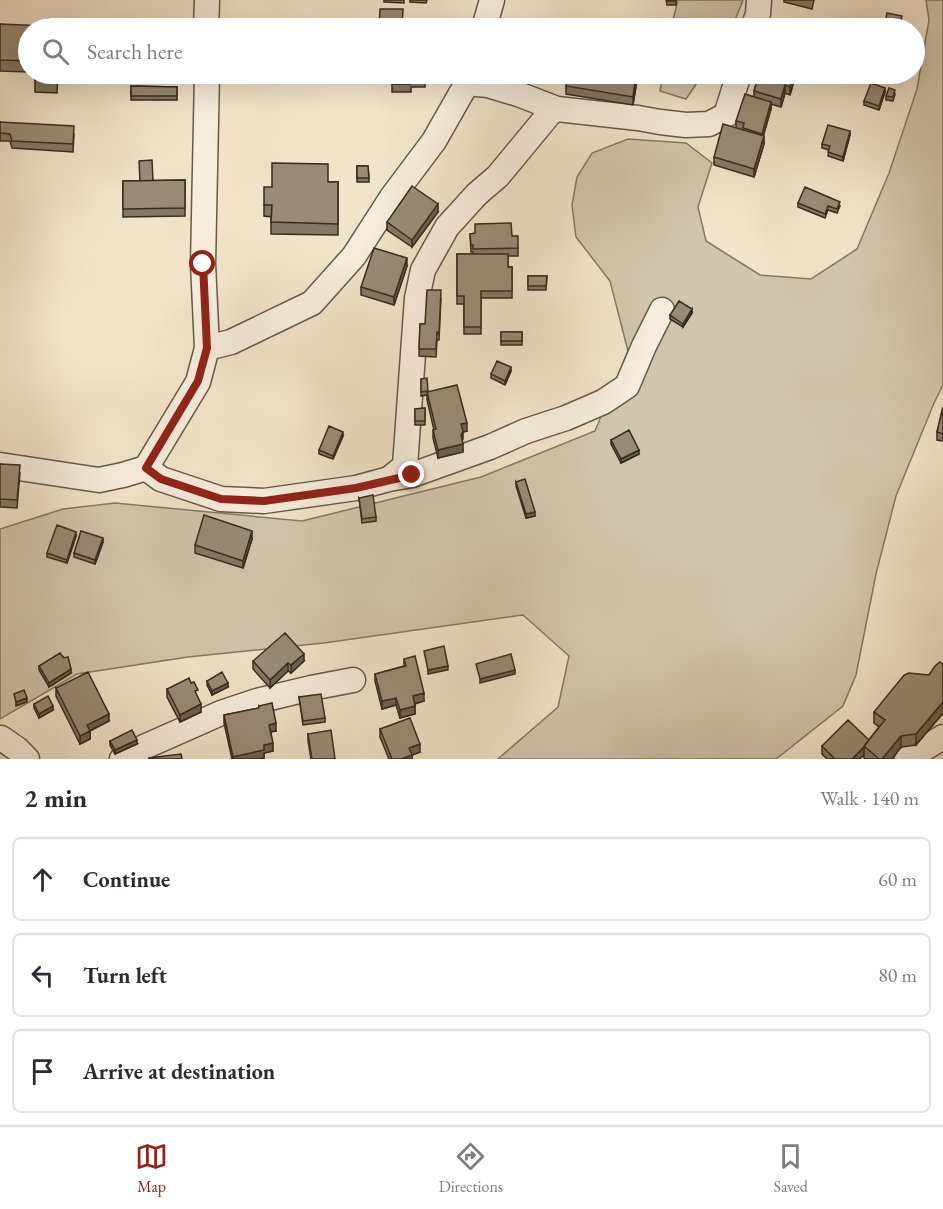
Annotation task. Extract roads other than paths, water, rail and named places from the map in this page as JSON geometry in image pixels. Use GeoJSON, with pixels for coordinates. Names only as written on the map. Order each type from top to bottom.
{"type":"FeatureCollection","features":[{"type":"Feature","properties":{"kind":"street"},"geometry":{"type":"LineString","coordinates":[[206,18],[207,0]]}},
{"type":"Feature","properties":{"kind":"street"},"geometry":{"type":"LineString","coordinates":[[487,18],[492,0]]}},
{"type":"Feature","properties":{"kind":"street"},"geometry":{"type":"LineString","coordinates":[[757,18],[759,0]]}},
{"type":"Feature","properties":{"kind":"street"},"geometry":{"type":"LineString","coordinates":[[0,465],[99,480],[146,468],[198,381],[207,348],[203,264],[207,84]]}},
{"type":"Feature","properties":{"kind":"street"},"geometry":{"type":"LineString","coordinates":[[207,348],[231,342],[312,303],[354,256],[392,197],[434,141],[466,84]]}},
{"type":"Feature","properties":{"kind":"street"},"geometry":{"type":"LineString","coordinates":[[485,84],[557,109],[686,125],[709,124],[726,115],[736,84]]}},
{"type":"Feature","properties":{"kind":"street"},"geometry":{"type":"LineString","coordinates":[[407,472],[417,298],[423,270],[447,227],[477,194],[498,176],[550,113],[557,109]]}},
{"type":"Feature","properties":{"kind":"street"},"geometry":{"type":"LineString","coordinates":[[146,468],[161,479],[221,499],[264,501],[356,488],[490,447],[603,402],[627,386],[662,310]]}},
{"type":"Feature","properties":{"kind":"street"},"geometry":{"type":"LineString","coordinates":[[122,759],[221,712],[268,698],[353,680]]}},
{"type":"Feature","properties":{"kind":"street"},"geometry":{"type":"LineString","coordinates":[[907,759],[943,737]]}},
{"type":"Feature","properties":{"kind":"street"},"geometry":{"type":"LineString","coordinates":[[1,738],[27,759]]}}]}
